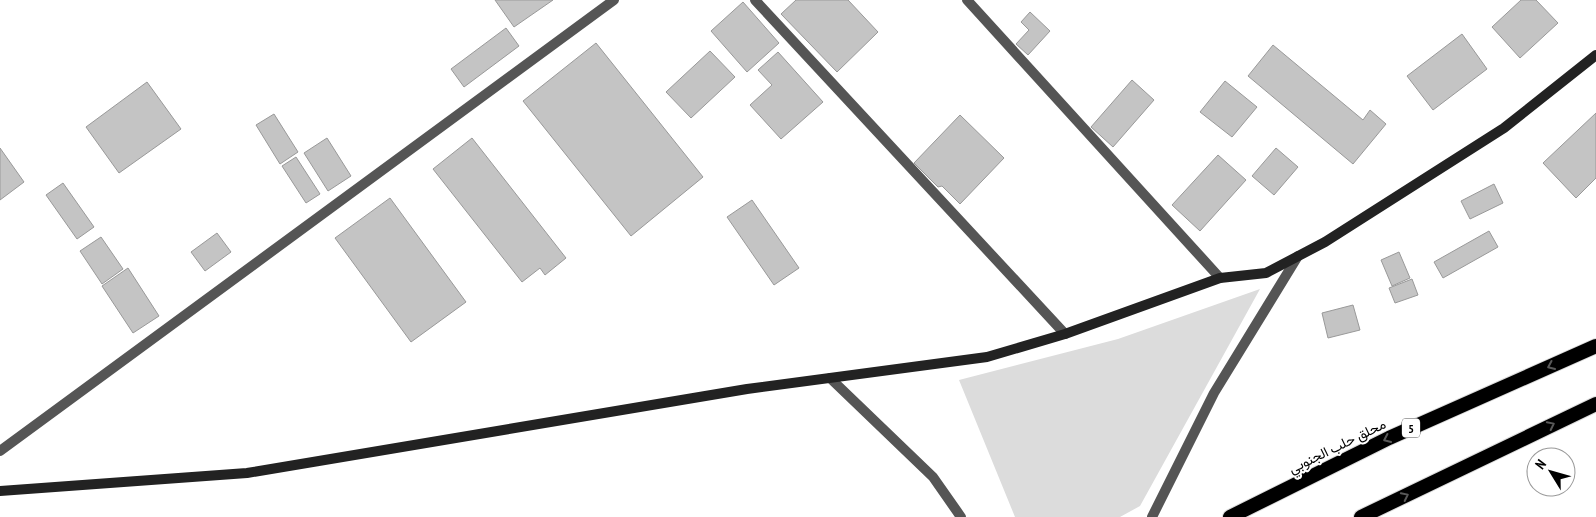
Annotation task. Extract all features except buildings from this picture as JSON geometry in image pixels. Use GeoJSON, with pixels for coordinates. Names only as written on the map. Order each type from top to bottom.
{"type":"FeatureCollection","features":[{"type":"Feature","properties":{"kind":"highway","name":"محلق حلب الجنوبي"},"geometry":{"type":"LineString","coordinates":[[1230,517],[1389,438],[1596,346]]}},
{"type":"Feature","properties":{"kind":"highway"},"geometry":{"type":"LineString","coordinates":[[1361,517],[1596,404]]}},
{"type":"Feature","properties":{"kind":"main road"},"geometry":{"type":"LineString","coordinates":[[0,490],[247,473],[747,389],[987,357],[1065,334],[1220,278],[1266,273],[1325,242],[1504,128],[1596,54]]}},
{"type":"Feature","properties":{"kind":"street"},"geometry":{"type":"LineString","coordinates":[[0,451],[614,0]]}},
{"type":"Feature","properties":{"kind":"street"},"geometry":{"type":"LineString","coordinates":[[755,0],[1065,334]]}},
{"type":"Feature","properties":{"kind":"street"},"geometry":{"type":"LineString","coordinates":[[967,0],[1220,278]]}},
{"type":"Feature","properties":{"kind":"street"},"geometry":{"type":"LineString","coordinates":[[1152,517],[1214,393],[1298,256]]}},
{"type":"Feature","properties":{"kind":"street"},"geometry":{"type":"LineString","coordinates":[[830,378],[933,477],[961,517]]}},
{"type":"Feature","properties":{"kind":"shaded area"},"geometry":{"type":"Polygon","coordinates":[[[1260,289],[1140,506],[1120,517],[1015,517],[959,380],[1118,339],[1260,289]]]}}]}
